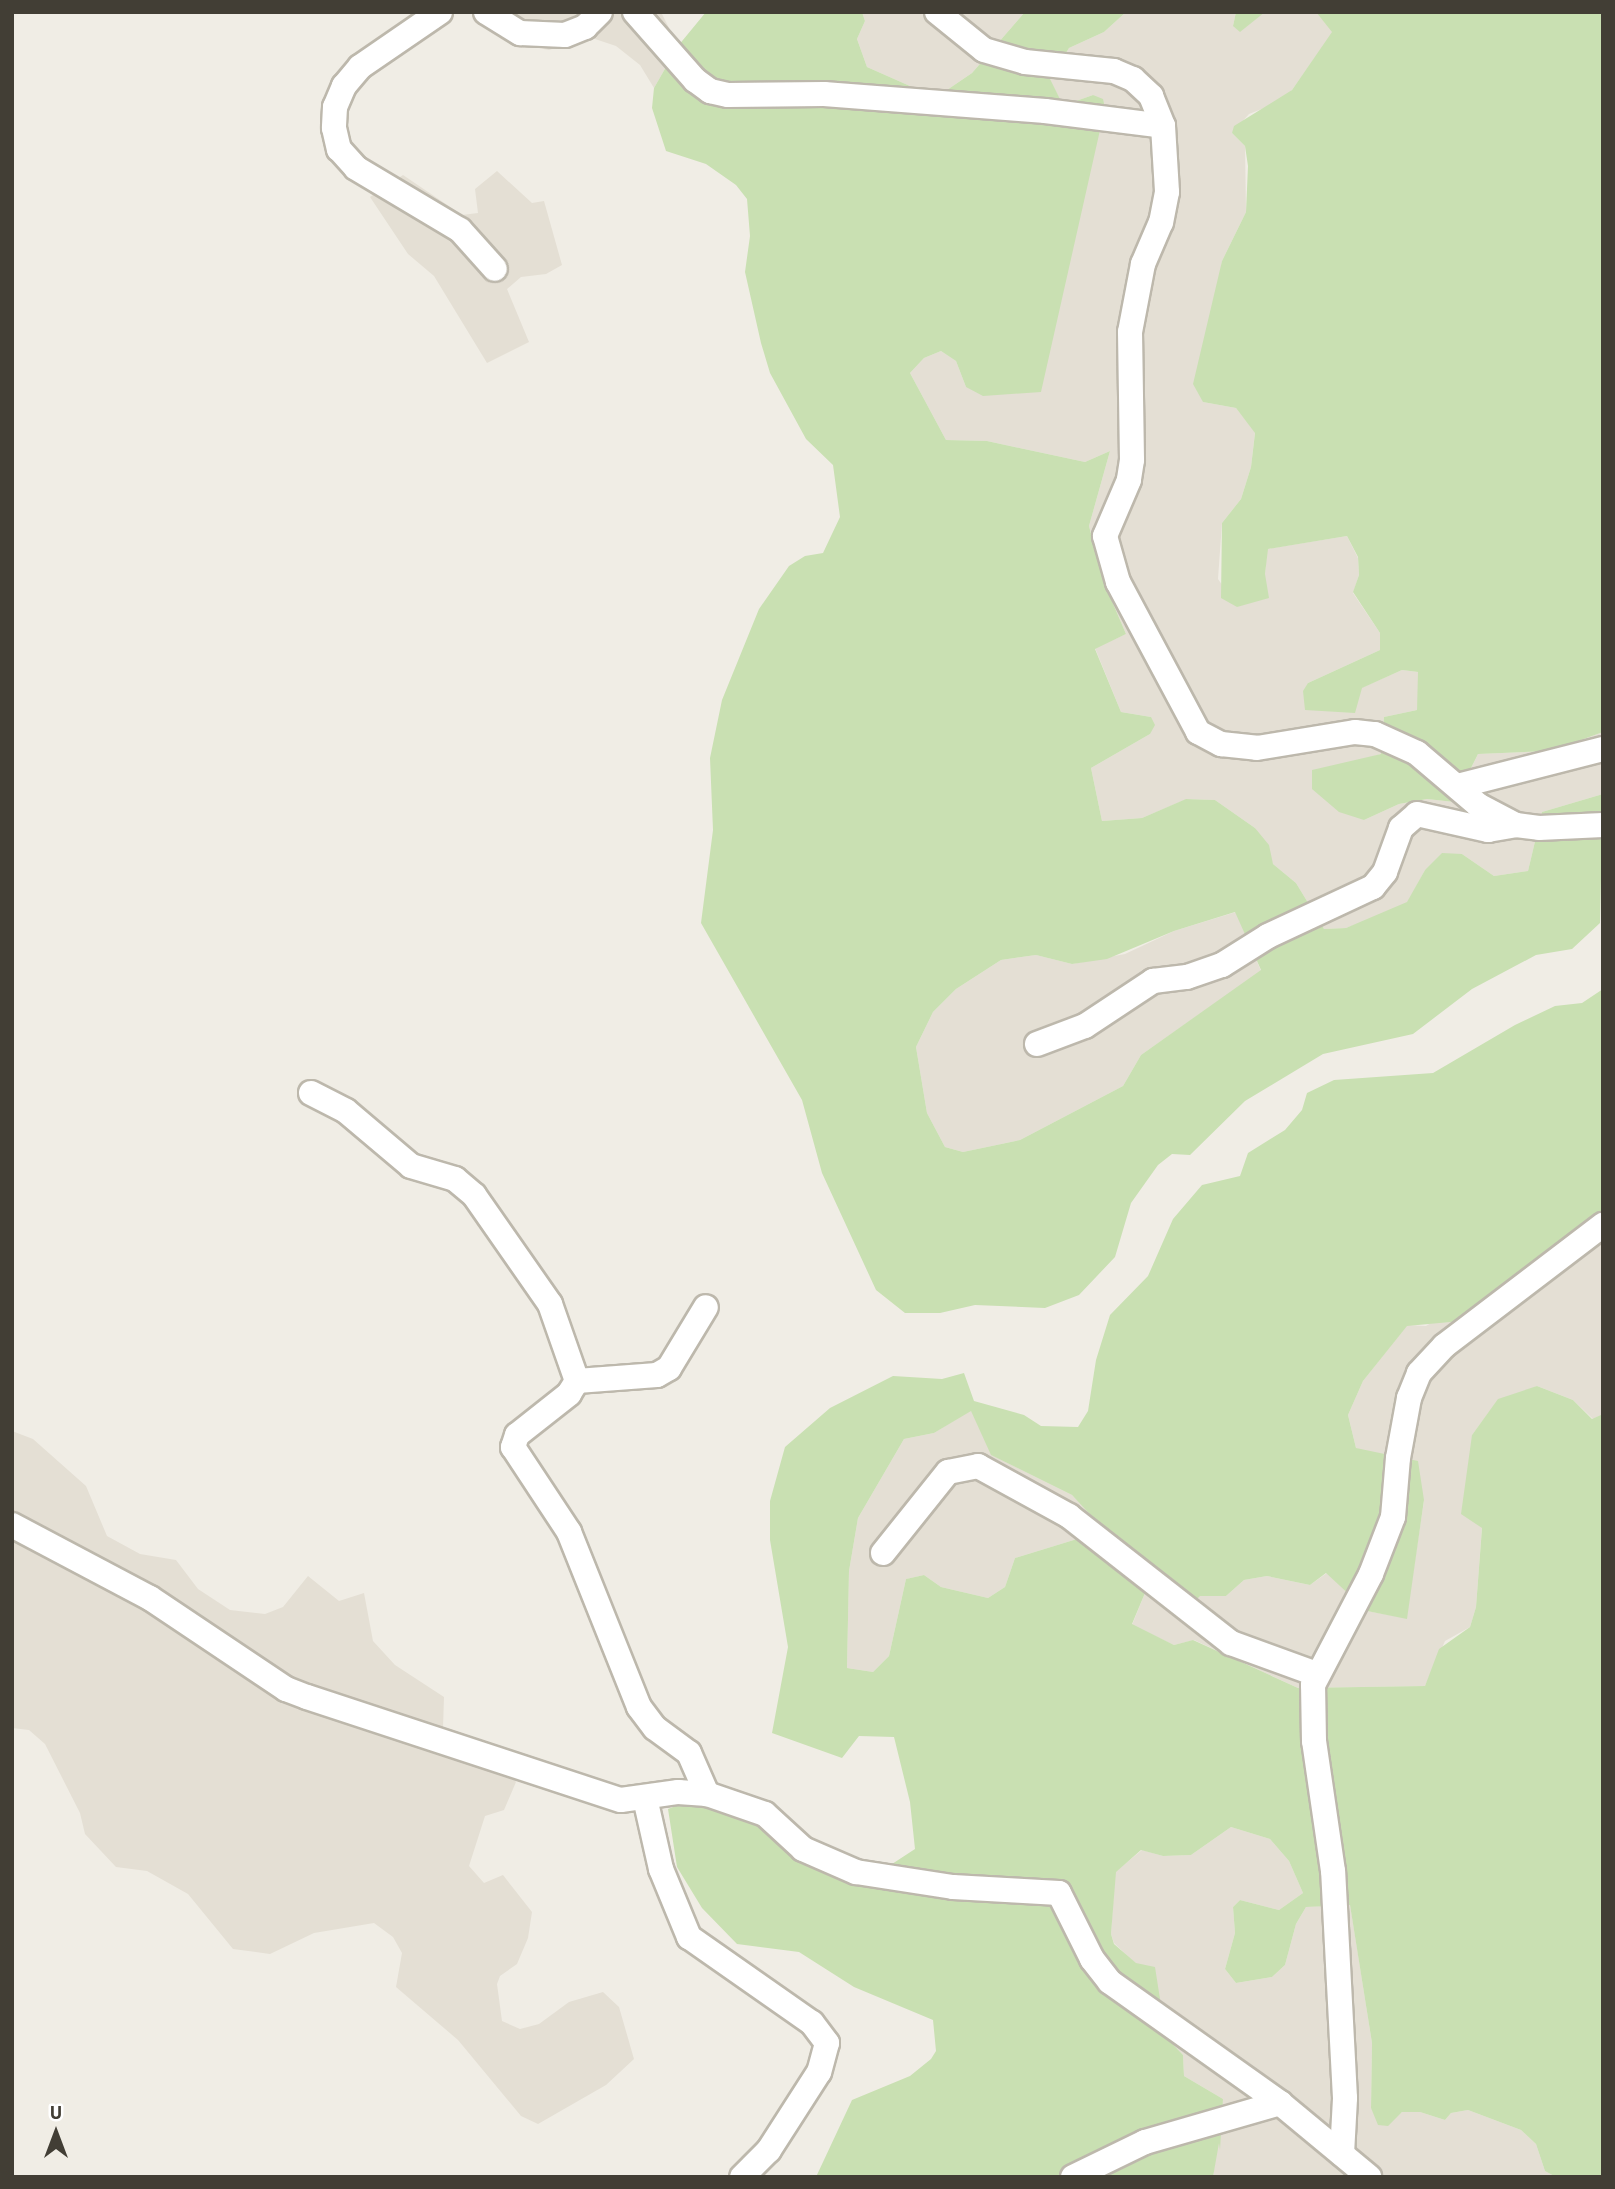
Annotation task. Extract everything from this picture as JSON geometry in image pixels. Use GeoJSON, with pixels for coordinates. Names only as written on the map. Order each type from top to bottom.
{"type":"FeatureCollection","features":[{"type":"Feature","properties":{"kind":"street"},"geometry":{"type":"LineString","coordinates":[[440,12],[360,67],[344,86],[335,107],[334,128],[339,149],[356,168],[460,230],[495,269]]}},
{"type":"Feature","properties":{"kind":"street"},"geometry":{"type":"LineString","coordinates":[[486,12],[520,33],[565,35],[576,34],[600,12]]}},
{"type":"Feature","properties":{"kind":"street"},"geometry":{"type":"LineString","coordinates":[[635,12],[695,80],[710,91],[728,95],[824,94],[1045,111],[1163,126]]}},
{"type":"Feature","properties":{"kind":"street"},"geometry":{"type":"LineString","coordinates":[[937,12],[984,50],[1025,62],[1114,71],[1133,79],[1151,96],[1163,126],[1167,192],[1161,222],[1143,264],[1130,332],[1132,460],[1129,480],[1105,536],[1118,582],[1198,732],[1208,739],[1257,748],[1355,732],[1375,734],[1417,753],[1478,805],[1516,825]]}},
{"type":"Feature","properties":{"kind":"street"},"geometry":{"type":"LineString","coordinates":[[1458,786],[1603,749]]}},
{"type":"Feature","properties":{"kind":"street"},"geometry":{"type":"LineString","coordinates":[[1037,1044],[1085,1026],[1153,981],[1188,977],[1222,965],[1268,936],[1373,887],[1385,872],[1401,828],[1417,814],[1488,830],[1516,825],[1603,825]]}},
{"type":"Feature","properties":{"kind":"street"},"geometry":{"type":"LineString","coordinates":[[311,1093],[346,1111],[411,1167],[455,1179],[474,1195],[550,1304],[577,1381]]}},
{"type":"Feature","properties":{"kind":"street"},"geometry":{"type":"LineString","coordinates":[[1342,2154],[1340,1985],[1333,1871],[1314,1741],[1316,1674],[1371,1574],[1393,1517],[1406,1410],[1419,1373],[1444,1346],[1603,1225]]}},
{"type":"Feature","properties":{"kind":"street"},"geometry":{"type":"LineString","coordinates":[[577,1381],[657,1375],[669,1368],[706,1307]]}},
{"type":"Feature","properties":{"kind":"street"},"geometry":{"type":"LineString","coordinates":[[577,1381],[569,1394],[517,1435],[513,1447],[569,1532],[639,1707],[655,1728],[689,1753],[707,1794]]}},
{"type":"Feature","properties":{"kind":"street"},"geometry":{"type":"LineString","coordinates":[[883,1553],[948,1472],[978,1466],[1069,1516],[1231,1643],[1316,1674]]}},
{"type":"Feature","properties":{"kind":"street"},"geometry":{"type":"LineString","coordinates":[[12,1525],[150,1598],[286,1689],[556,1781],[621,1800],[678,1791],[707,1794],[765,1814],[803,1849],[856,1872],[965,1889],[1059,1894],[1092,1959],[1110,1982],[1280,2103],[1369,2177]]}},
{"type":"Feature","properties":{"kind":"street"},"geometry":{"type":"LineString","coordinates":[[645,1798],[661,1869],[689,1937],[812,2023],[827,2043],[819,2072],[769,2150],[742,2177]]}},
{"type":"Feature","properties":{"kind":"street"},"geometry":{"type":"LineString","coordinates":[[1073,2177],[1145,2142],[1280,2103]]}},
{"type":"Feature","properties":{"kind":"shaded area"},"geometry":{"type":"Polygon","coordinates":[[[478,12],[661,12],[678,46],[654,88],[640,65],[616,46],[589,37],[549,50],[533,47],[492,27],[478,12]]]}},
{"type":"Feature","properties":{"kind":"shaded area"},"geometry":{"type":"Polygon","coordinates":[[[862,12],[1025,12],[972,73],[947,90],[928,94],[867,67],[857,39],[865,21],[862,12]]]}},
{"type":"Feature","properties":{"kind":"shaded area"},"geometry":{"type":"Polygon","coordinates":[[[1126,12],[1236,12],[1233,26],[1265,12],[1316,12],[1333,32],[1292,90],[1277,103],[1249,114],[1232,133],[1245,146],[1246,212],[1222,261],[1203,402],[1236,408],[1255,432],[1251,467],[1241,499],[1222,523],[1218,579],[1237,607],[1265,574],[1267,549],[1347,536],[1358,558],[1359,575],[1353,593],[1380,633],[1380,650],[1308,683],[1361,688],[1402,670],[1418,672],[1421,681],[1417,710],[1384,717],[1381,754],[1353,763],[1364,820],[1399,804],[1427,799],[1454,802],[1478,754],[1551,751],[1603,732],[1603,794],[1542,812],[1528,871],[1494,876],[1462,854],[1425,870],[1408,902],[1388,913],[1346,928],[1324,929],[1296,883],[1273,864],[1255,828],[1215,800],[1187,799],[1142,818],[1102,821],[1091,768],[1150,734],[1151,717],[1121,712],[1095,648],[1126,634],[1103,580],[1089,526],[1110,451],[1085,462],[987,441],[946,440],[910,373],[924,358],[941,351],[956,361],[966,387],[1092,156],[1105,108],[1093,95],[1076,101],[1060,99],[1049,79],[1069,48],[1104,32],[1126,12]]]}},
{"type":"Feature","properties":{"kind":"shaded area"},"geometry":{"type":"Polygon","coordinates":[[[497,171],[532,203],[544,201],[562,265],[546,274],[521,277],[507,289],[529,342],[487,363],[434,276],[408,254],[370,197],[403,175],[462,215],[478,213],[475,189],[497,171]]]}},
{"type":"Feature","properties":{"kind":"shaded area"},"geometry":{"type":"Polygon","coordinates":[[[1236,912],[1261,971],[1141,1055],[1123,1086],[1020,1140],[963,1152],[945,1147],[927,1113],[916,1047],[933,1012],[956,989],[1001,960],[1036,955],[1072,964],[1125,954],[1174,931],[1236,912]]]}},
{"type":"Feature","properties":{"kind":"shaded area"},"geometry":{"type":"Polygon","coordinates":[[[1603,1213],[1603,1414],[1593,1419],[1573,1400],[1537,1386],[1489,1412],[1472,1435],[1482,1527],[1476,1607],[1470,1627],[1445,1641],[1425,1686],[1298,1688],[1194,1640],[1174,1645],[1132,1625],[1145,1593],[1226,1596],[1244,1580],[1267,1576],[1310,1585],[1327,1573],[1367,1611],[1406,1618],[1424,1501],[1356,1448],[1348,1415],[1363,1381],[1407,1325],[1426,1326],[1603,1213]]]}},
{"type":"Feature","properties":{"kind":"shaded area"},"geometry":{"type":"Polygon","coordinates":[[[971,1410],[992,1455],[1072,1495],[1098,1522],[1077,1539],[1015,1558],[1005,1587],[988,1598],[941,1587],[924,1575],[906,1579],[889,1656],[873,1672],[847,1668],[849,1571],[858,1518],[904,1439],[934,1433],[971,1410]]]}},
{"type":"Feature","properties":{"kind":"shaded area"},"geometry":{"type":"Polygon","coordinates":[[[12,1431],[33,1439],[86,1486],[107,1536],[140,1554],[176,1560],[198,1589],[230,1610],[265,1614],[283,1607],[308,1576],[339,1601],[364,1593],[373,1641],[395,1665],[444,1697],[443,1728],[477,1739],[493,1751],[516,1782],[504,1810],[485,1816],[469,1866],[484,1883],[503,1875],[532,1912],[528,1938],[517,1964],[500,1976],[497,1984],[502,2021],[520,2029],[539,2024],[569,2002],[603,1992],[619,2007],[634,2059],[606,2085],[538,2124],[521,2116],[458,2040],[396,1987],[402,1953],[393,1937],[374,1923],[314,1933],[270,1954],[233,1949],[188,1894],[147,1871],[116,1867],[85,1834],[80,1813],[45,1744],[29,1730],[12,1728],[12,1431]]]}},
{"type":"Feature","properties":{"kind":"shaded area"},"geometry":{"type":"Polygon","coordinates":[[[1231,1827],[1270,1839],[1289,1861],[1303,1893],[1279,1910],[1240,1900],[1233,1907],[1235,1933],[1225,1969],[1236,1983],[1272,1977],[1285,1965],[1296,1924],[1306,1907],[1350,1904],[1372,2043],[1371,2108],[1388,2125],[1402,2112],[1420,2112],[1445,2120],[1451,2113],[1468,2110],[1521,2130],[1536,2144],[1545,2171],[1556,2177],[1213,2177],[1223,2099],[1184,2076],[1183,2055],[1166,2037],[1136,1964],[1114,1943],[1111,1934],[1115,1872],[1142,1850],[1163,1856],[1191,1855],[1231,1827]]]}},
{"type":"Feature","properties":{"kind":"green space"},"geometry":{"type":"Polygon","coordinates":[[[706,12],[862,12],[865,21],[857,39],[867,67],[928,94],[947,90],[972,73],[1025,12],[1126,12],[1104,32],[1069,48],[1050,79],[1060,99],[1076,101],[1093,95],[1103,99],[1105,108],[1041,392],[983,396],[966,387],[956,361],[941,351],[924,358],[910,373],[946,440],[987,441],[1085,462],[1110,451],[1089,526],[1103,580],[1126,634],[1095,649],[1121,712],[1151,717],[1155,725],[1150,734],[1091,768],[1102,821],[1142,818],[1186,799],[1215,800],[1255,828],[1269,845],[1273,864],[1296,883],[1324,929],[1346,928],[1407,902],[1425,870],[1442,853],[1462,854],[1494,876],[1528,871],[1542,812],[1603,794],[1600,923],[1572,949],[1536,955],[1472,989],[1413,1034],[1323,1054],[1245,1101],[1190,1155],[1172,1154],[1158,1165],[1131,1203],[1115,1257],[1079,1295],[1045,1308],[975,1305],[940,1313],[905,1313],[876,1290],[822,1173],[802,1100],[701,923],[713,830],[710,758],[722,700],[759,609],[789,566],[805,556],[823,553],[840,517],[833,465],[806,439],[770,373],[761,343],[745,272],[750,236],[747,199],[736,185],[706,164],[666,151],[652,108],[654,88],[678,46],[706,12]],[[1235,912],[1174,931],[1107,959],[1072,964],[1036,955],[1001,960],[956,989],[933,1012],[916,1047],[927,1113],[945,1147],[963,1152],[1020,1140],[1123,1086],[1141,1055],[1261,970],[1235,912]]]}},
{"type":"Feature","properties":{"kind":"green space"},"geometry":{"type":"Polygon","coordinates":[[[1236,12],[1265,12],[1240,32],[1233,26],[1236,12]]]}},
{"type":"Feature","properties":{"kind":"green space"},"geometry":{"type":"Polygon","coordinates":[[[1316,12],[1603,12],[1603,732],[1551,751],[1478,754],[1454,802],[1427,799],[1399,804],[1364,820],[1339,812],[1312,789],[1312,770],[1381,754],[1384,717],[1417,710],[1418,672],[1402,670],[1362,688],[1355,713],[1305,710],[1303,691],[1308,683],[1380,650],[1380,633],[1353,592],[1359,575],[1358,557],[1347,536],[1268,549],[1265,574],[1269,598],[1237,607],[1221,598],[1222,523],[1241,499],[1251,467],[1255,433],[1236,408],[1203,402],[1193,384],[1222,261],[1246,212],[1248,166],[1245,146],[1232,133],[1234,126],[1292,90],[1332,32],[1316,12]]]}},
{"type":"Feature","properties":{"kind":"green space"},"geometry":{"type":"Polygon","coordinates":[[[1603,989],[1603,1213],[1461,1321],[1407,1326],[1363,1381],[1348,1415],[1356,1448],[1418,1461],[1424,1500],[1407,1619],[1367,1611],[1326,1573],[1310,1585],[1267,1576],[1244,1580],[1226,1596],[1200,1596],[1184,1612],[1145,1593],[1132,1624],[1174,1645],[1193,1640],[1298,1688],[1425,1686],[1439,1649],[1470,1627],[1476,1607],[1482,1528],[1461,1514],[1472,1435],[1498,1399],[1537,1386],[1573,1400],[1592,1419],[1603,1414],[1603,2177],[1554,2176],[1545,2171],[1536,2144],[1521,2130],[1468,2110],[1451,2113],[1445,2120],[1420,2112],[1402,2112],[1388,2126],[1378,2125],[1371,2108],[1372,2043],[1350,1905],[1306,1907],[1296,1924],[1285,1965],[1272,1977],[1236,1983],[1225,1969],[1235,1933],[1233,1907],[1240,1900],[1279,1910],[1303,1893],[1289,1861],[1270,1839],[1231,1827],[1191,1855],[1163,1856],[1141,1850],[1116,1872],[1111,1934],[1114,1944],[1136,1963],[1155,1967],[1166,2037],[1183,2055],[1184,2076],[1223,2099],[1220,2150],[1219,2143],[1213,2177],[816,2177],[852,2100],[910,2076],[931,2059],[936,2051],[933,2020],[854,1987],[799,1952],[737,1944],[702,1908],[677,1867],[668,1809],[686,1802],[747,1812],[869,1879],[915,1849],[910,1802],[894,1737],[859,1736],[842,1758],[772,1733],[788,1647],[770,1540],[770,1501],[785,1447],[830,1408],[893,1376],[942,1379],[964,1373],[974,1401],[1024,1415],[1041,1426],[1078,1427],[1088,1411],[1096,1360],[1110,1315],[1148,1276],[1173,1219],[1202,1185],[1240,1176],[1248,1153],[1285,1130],[1302,1110],[1307,1093],[1334,1080],[1433,1073],[1515,1025],[1555,1006],[1582,1003],[1603,989]],[[971,1411],[934,1433],[904,1439],[858,1518],[849,1571],[847,1668],[873,1672],[889,1656],[906,1579],[924,1575],[941,1587],[988,1598],[1005,1587],[1015,1558],[1077,1539],[1097,1522],[1072,1495],[991,1455],[971,1411]]]}}]}
